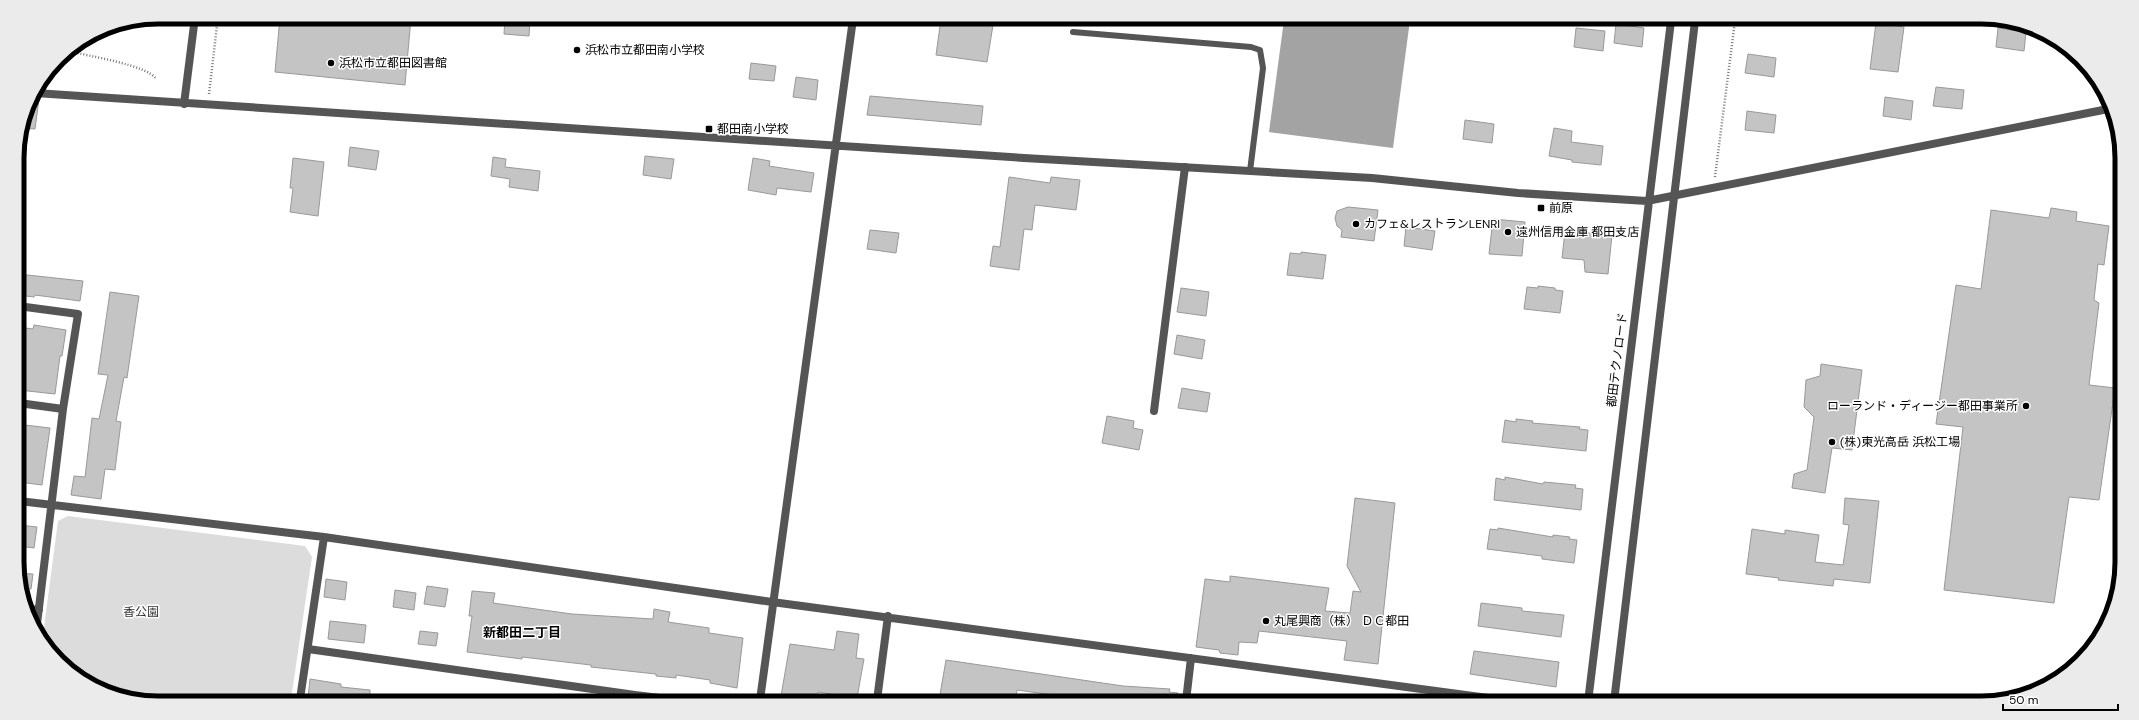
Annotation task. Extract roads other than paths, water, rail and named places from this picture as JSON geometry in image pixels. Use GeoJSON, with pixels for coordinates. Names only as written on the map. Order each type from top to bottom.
{"type":"FeatureCollection","features":[{"type":"Feature","properties":{"kind":"street"},"geometry":{"type":"LineString","coordinates":[[184,104],[194,24]]}},
{"type":"Feature","properties":{"kind":"street"},"geometry":{"type":"LineString","coordinates":[[760,696],[772,602],[852,24]]}},
{"type":"Feature","properties":{"kind":"street","name":"都田テクノロード"},"geometry":{"type":"LineString","coordinates":[[1589,696],[1647,201],[1671,24]]}},
{"type":"Feature","properties":{"kind":"street"},"geometry":{"type":"LineString","coordinates":[[1615,696],[1673,195],[1695,24]]}},
{"type":"Feature","properties":{"kind":"street"},"geometry":{"type":"LineString","coordinates":[[41,93],[1024,158],[1372,178],[1518,193],[1647,201],[2105,109]]}},
{"type":"Feature","properties":{"kind":"street"},"geometry":{"type":"LineString","coordinates":[[1154,411],[1185,167]]}},
{"type":"Feature","properties":{"kind":"street"},"geometry":{"type":"LineString","coordinates":[[24,307],[78,314],[63,409],[38,620]]}},
{"type":"Feature","properties":{"kind":"street"},"geometry":{"type":"LineString","coordinates":[[24,404],[63,409]]}},
{"type":"Feature","properties":{"kind":"street"},"geometry":{"type":"LineString","coordinates":[[24,502],[324,537],[772,602],[888,616],[1457,696]]}},
{"type":"Feature","properties":{"kind":"street"},"geometry":{"type":"LineString","coordinates":[[300,696],[324,537]]}},
{"type":"Feature","properties":{"kind":"street"},"geometry":{"type":"LineString","coordinates":[[33,609],[39,610]]}},
{"type":"Feature","properties":{"kind":"street"},"geometry":{"type":"LineString","coordinates":[[878,696],[888,616]]}},
{"type":"Feature","properties":{"kind":"street"},"geometry":{"type":"LineString","coordinates":[[308,650],[628,696]]}},
{"type":"Feature","properties":{"kind":"street"},"geometry":{"type":"LineString","coordinates":[[1187,696],[1191,658]]}},
{"type":"Feature","properties":{"kind":"lane"},"geometry":{"type":"LineString","coordinates":[[1073,32],[1251,47],[1260,50],[1263,68],[1250,171]]}},
{"type":"Feature","properties":{"kind":"place","name":"浜松市立都田南小学校"},"geometry":{"type":"Point","coordinates":[577,50]}},
{"type":"Feature","properties":{"kind":"place","name":"浜松市立都田図書館"},"geometry":{"type":"Point","coordinates":[331,63]}},
{"type":"Feature","properties":{"kind":"place","name":"都田南小学校"},"geometry":{"type":"Point","coordinates":[709,129]}},
{"type":"Feature","properties":{"kind":"place","name":"前原"},"geometry":{"type":"Point","coordinates":[1541,208]}},
{"type":"Feature","properties":{"kind":"place","name":"カフェ&レストランLENRI"},"geometry":{"type":"Point","coordinates":[1356,224]}},
{"type":"Feature","properties":{"kind":"place","name":"遠州信用金庫 都田支店"},"geometry":{"type":"Point","coordinates":[1508,232]}},
{"type":"Feature","properties":{"kind":"place","name":"ローランド・ディージー都田事業所"},"geometry":{"type":"Point","coordinates":[2026,406]}},
{"type":"Feature","properties":{"kind":"place","name":"(株)東光高岳 浜松工場"},"geometry":{"type":"Point","coordinates":[1832,442]}},
{"type":"Feature","properties":{"kind":"place","name":"丸尾興商（株） ＤＣ都田"},"geometry":{"type":"Point","coordinates":[1266,621]}},
{"type":"Feature","properties":{"kind":"district","name":"新都田二丁目"},"geometry":{"type":"Point","coordinates":[522,632]}},
{"type":"Feature","properties":{"kind":"park label","name":"香公園"},"geometry":{"type":"Point","coordinates":[141,612]}}]}
